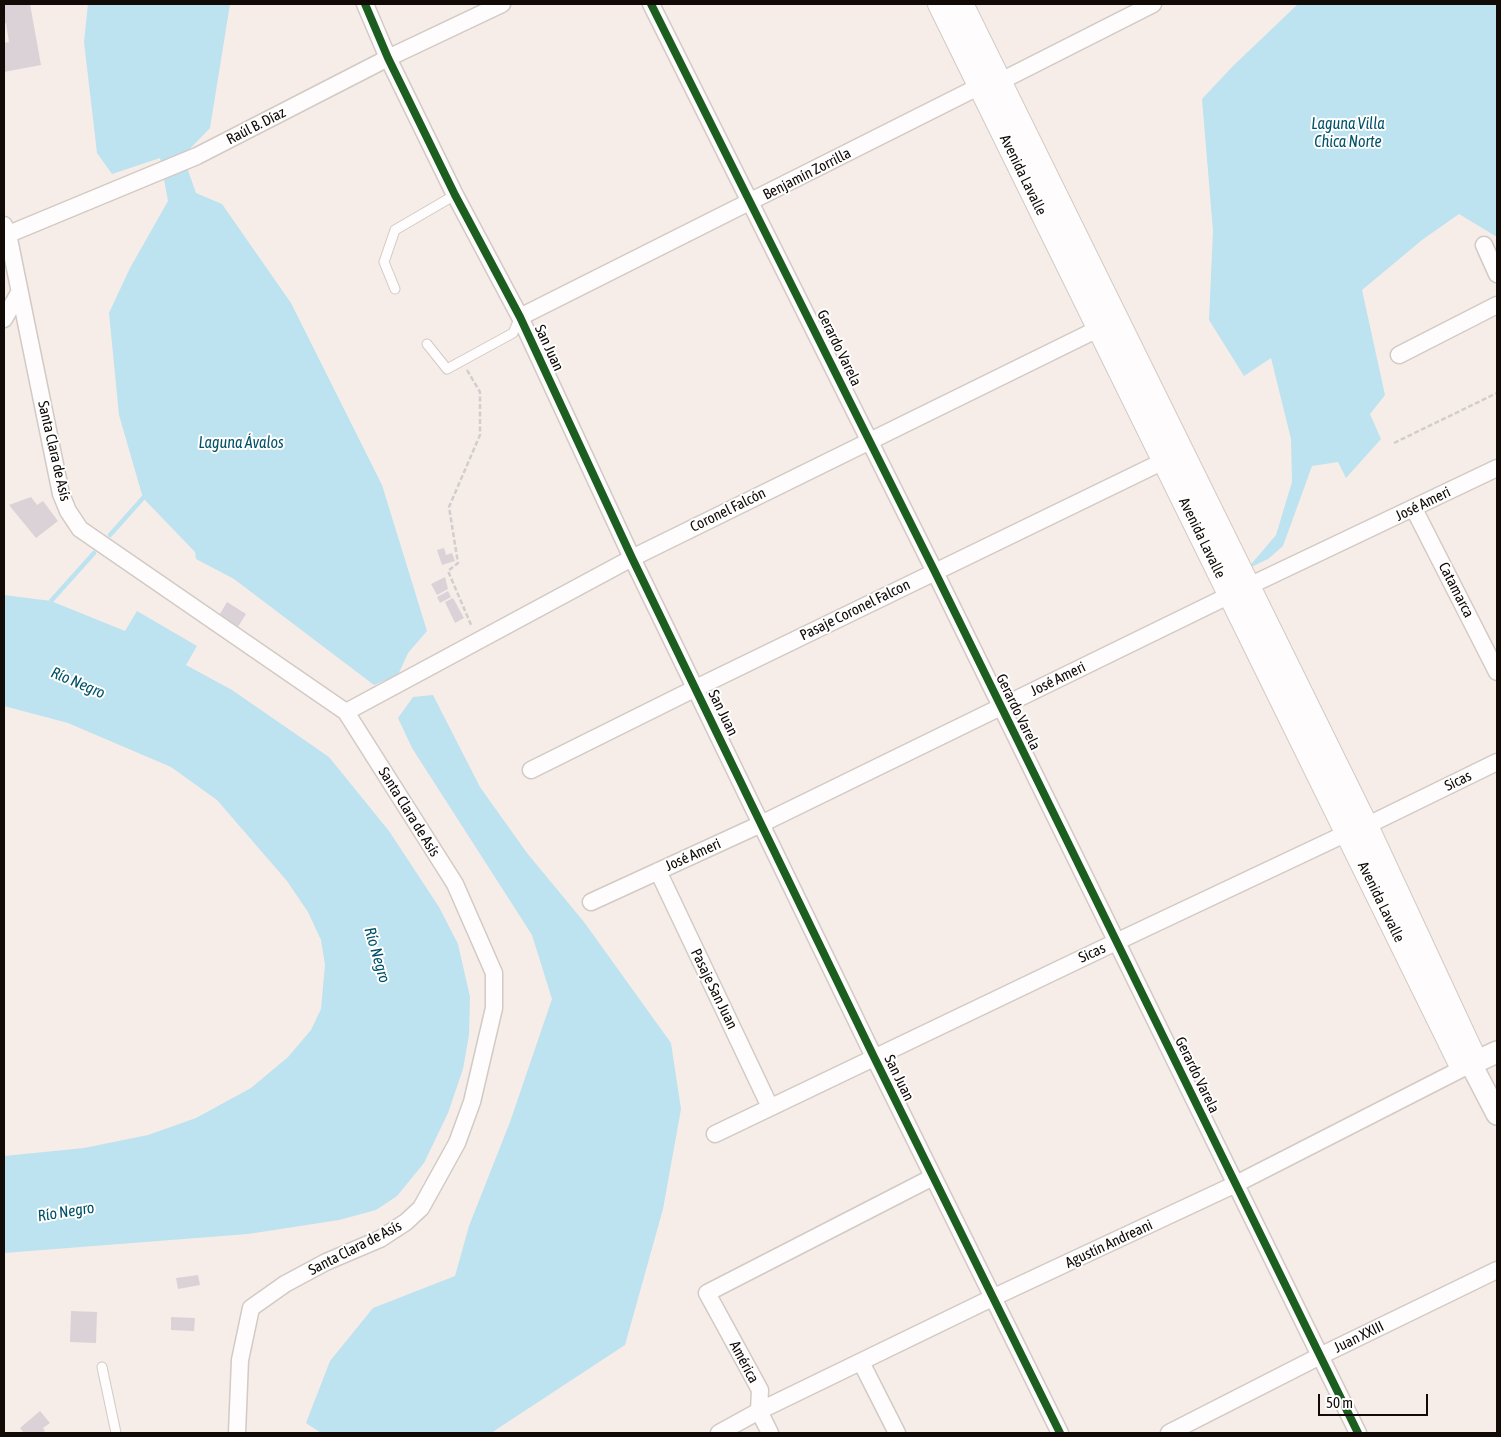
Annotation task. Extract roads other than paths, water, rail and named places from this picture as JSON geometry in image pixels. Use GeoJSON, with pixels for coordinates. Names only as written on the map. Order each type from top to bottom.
{"type":"FeatureCollection","features":[{"type":"Feature","properties":{"kind":"main road","name":"Avenida Lavalle"},"geometry":{"type":"LineString","coordinates":[[940,4],[990,84],[1357,830],[1460,1062],[1472,1064]]}},
{"type":"Feature","properties":{"kind":"main road","name":"Avenida Lavalle"},"geometry":{"type":"LineString","coordinates":[[961,4],[990,84]]}},
{"type":"Feature","properties":{"kind":"street","name":"San Juan"},"geometry":{"type":"LineString","coordinates":[[365,4],[388,58],[455,194],[520,317],[632,558],[992,1298],[1060,1433]]}},
{"type":"Feature","properties":{"kind":"street","name":"Raúl B. Díaz"},"geometry":{"type":"LineString","coordinates":[[5,231],[152,177],[197,156],[388,58],[502,4]]}},
{"type":"Feature","properties":{"kind":"street","name":"Gerardo Varela"},"geometry":{"type":"LineString","coordinates":[[651,4],[935,572],[1358,1433]]}},
{"type":"Feature","properties":{"kind":"street","name":"Benjamín Zorrilla"},"geometry":{"type":"LineString","coordinates":[[520,317],[1153,4]]}},
{"type":"Feature","properties":{"kind":"street","name":"Santa Clara de Asís"},"geometry":{"type":"LineString","coordinates":[[5,231],[61,494],[68,511],[80,529],[346,712],[455,884],[494,973],[494,1008],[472,1102],[457,1143],[421,1208],[406,1222],[380,1239],[326,1262],[285,1284],[251,1308],[240,1360],[237,1433]]}},
{"type":"Feature","properties":{"kind":"street"},"geometry":{"type":"LineString","coordinates":[[1484,245],[1497,274]]}},
{"type":"Feature","properties":{"kind":"street"},"geometry":{"type":"LineString","coordinates":[[4,319],[19,293]]}},
{"type":"Feature","properties":{"kind":"street"},"geometry":{"type":"LineString","coordinates":[[1399,355],[1497,305]]}},
{"type":"Feature","properties":{"kind":"street","name":"Coronel Falcón"},"geometry":{"type":"LineString","coordinates":[[346,712],[632,558],[1107,324]]}},
{"type":"Feature","properties":{"kind":"street","name":"Pasaje Coronel Falcon"},"geometry":{"type":"LineString","coordinates":[[531,770],[1173,456]]}},
{"type":"Feature","properties":{"kind":"street","name":"José Ameri"},"geometry":{"type":"LineString","coordinates":[[591,902],[761,824],[1239,590],[1414,509],[1497,468]]}},
{"type":"Feature","properties":{"kind":"street","name":"Catamarca"},"geometry":{"type":"LineString","coordinates":[[1414,509],[1497,672]]}},
{"type":"Feature","properties":{"kind":"street","name":"Sicas"},"geometry":{"type":"LineString","coordinates":[[715,1134],[874,1056],[1357,830],[1497,762]]}},
{"type":"Feature","properties":{"kind":"street","name":"Pasaje San Juan"},"geometry":{"type":"LineString","coordinates":[[658,871],[770,1107]]}},
{"type":"Feature","properties":{"kind":"street","name":"Agustín Andreani"},"geometry":{"type":"LineString","coordinates":[[719,1433],[759,1411],[992,1298],[1236,1184],[1497,1052]]}},
{"type":"Feature","properties":{"kind":"street","name":"Avenida Lavalle"},"geometry":{"type":"LineString","coordinates":[[1472,1064],[1497,1114]]}},
{"type":"Feature","properties":{"kind":"street","name":"América"},"geometry":{"type":"LineString","coordinates":[[770,1433],[759,1411],[760,1390],[707,1293],[933,1177]]}},
{"type":"Feature","properties":{"kind":"street","name":"Juan XXIII"},"geometry":{"type":"LineString","coordinates":[[1169,1433],[1320,1356],[1497,1270]]}},
{"type":"Feature","properties":{"kind":"street"},"geometry":{"type":"LineString","coordinates":[[861,1362],[898,1433]]}},
{"type":"Feature","properties":{"kind":"lane"},"geometry":{"type":"LineString","coordinates":[[395,290],[384,262],[395,230],[455,194]]}},
{"type":"Feature","properties":{"kind":"lane","name":"Benjamín Zorrilla"},"geometry":{"type":"LineString","coordinates":[[427,344],[447,369],[513,333],[520,317]]}},
{"type":"Feature","properties":{"kind":"lane"},"geometry":{"type":"LineString","coordinates":[[102,1367],[116,1433]]}},
{"type":"Feature","properties":{"kind":"water","name":"Laguna Ávalos"},"geometry":{"type":"Polygon","coordinates":[[[88,4],[230,4],[210,128],[183,156],[196,193],[222,204],[291,303],[382,485],[427,631],[408,653],[398,675],[374,685],[234,579],[196,559],[195,552],[143,498],[119,415],[109,313],[130,268],[168,201],[160,158],[112,174],[97,153],[84,42],[88,4]]]}},
{"type":"Feature","properties":{"kind":"water","name":"Laguna Villa Chica Norte"},"geometry":{"type":"Polygon","coordinates":[[[1298,4],[1497,4],[1497,237],[1459,214],[1422,240],[1362,290],[1385,395],[1370,414],[1381,439],[1346,478],[1338,462],[1312,466],[1283,546],[1268,559],[1247,569],[1276,535],[1292,482],[1291,439],[1271,358],[1244,376],[1209,320],[1213,231],[1202,99],[1233,66],[1298,4]]]}},
{"type":"Feature","properties":{"kind":"water","name":"Río Negro"},"geometry":{"type":"Polygon","coordinates":[[[4,595],[51,601],[125,631],[137,611],[197,646],[186,665],[232,690],[329,757],[389,831],[439,907],[458,944],[470,997],[469,1035],[463,1069],[448,1113],[424,1163],[397,1196],[376,1210],[339,1220],[248,1234],[4,1253],[4,1156],[84,1148],[148,1135],[196,1118],[251,1088],[288,1057],[311,1030],[321,1009],[325,965],[321,940],[308,912],[287,881],[217,800],[171,767],[68,723],[4,706],[4,595]]]}},
{"type":"Feature","properties":{"kind":"water"},"geometry":{"type":"Polygon","coordinates":[[[433,695],[480,787],[527,853],[584,922],[671,1043],[681,1109],[663,1209],[625,1345],[491,1433],[321,1433],[306,1423],[330,1361],[373,1308],[455,1276],[469,1226],[510,1122],[552,999],[532,935],[412,748],[398,718],[413,697],[433,695]]]}},
{"type":"Feature","properties":{"kind":"waterway"},"geometry":{"type":"LineString","coordinates":[[110,535],[143,498]]}},
{"type":"Feature","properties":{"kind":"waterway"},"geometry":{"type":"LineString","coordinates":[[51,601],[94,553]]}}]}
